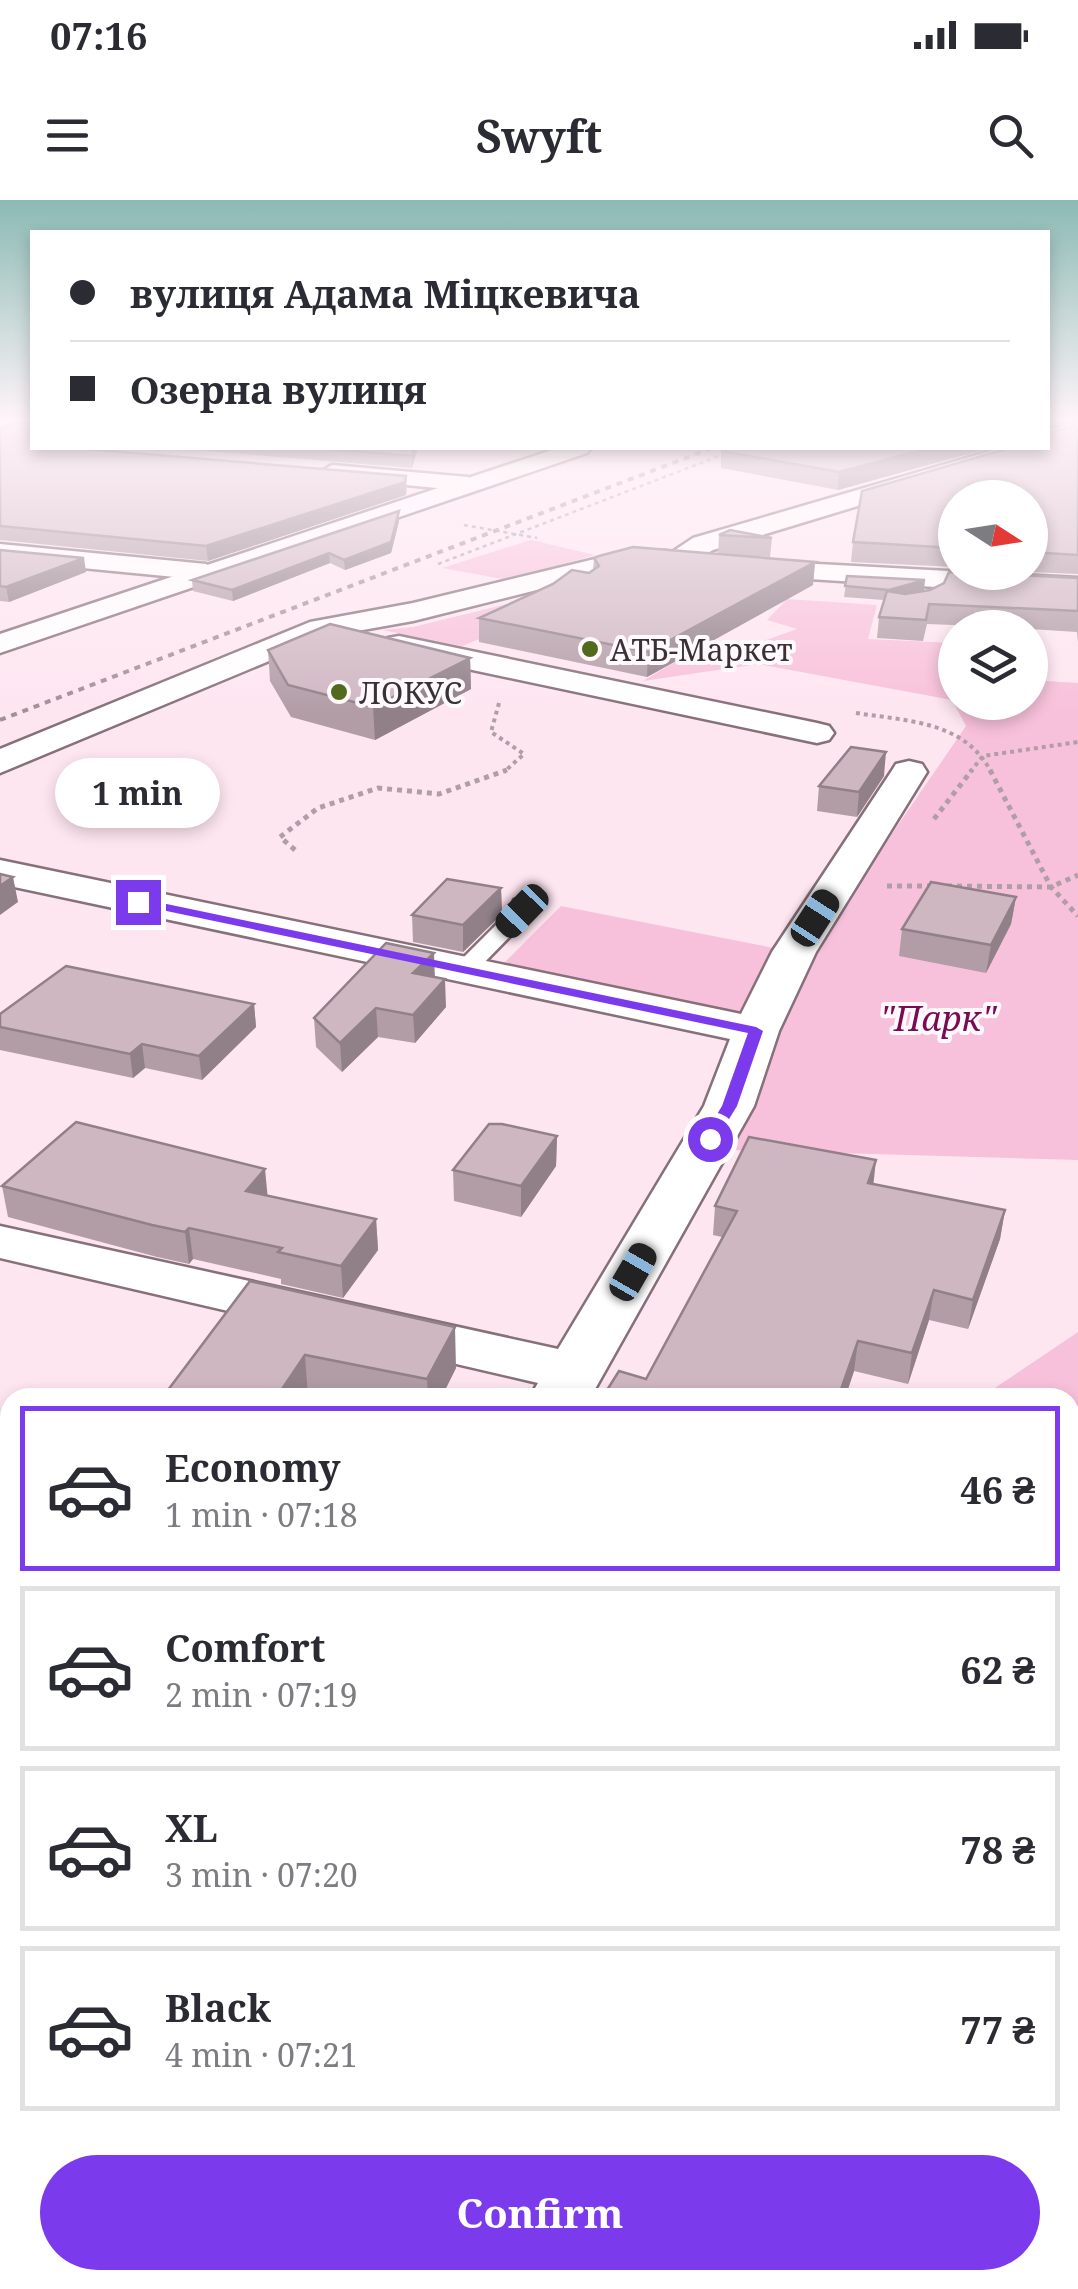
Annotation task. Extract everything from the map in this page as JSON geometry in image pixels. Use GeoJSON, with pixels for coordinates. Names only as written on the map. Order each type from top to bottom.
{"type":"FeatureCollection","features":[{"type":"Feature","properties":{"kind":"street"},"geometry":{"type":"LineString","coordinates":[[0,644],[371,516]]}},
{"type":"Feature","properties":{"kind":"street"},"geometry":{"type":"LineString","coordinates":[[674,560],[729,536],[794,516]]}},
{"type":"Feature","properties":{"kind":"street"},"geometry":{"type":"LineString","coordinates":[[0,552],[206,572]]}},
{"type":"Feature","properties":{"kind":"street"},"geometry":{"type":"LineString","coordinates":[[0,762],[321,628],[413,612],[632,558],[936,588],[1078,587]]}},
{"type":"Feature","properties":{"kind":"street"},"geometry":{"type":"LineString","coordinates":[[340,624],[366,638],[817,733]]}},
{"type":"Feature","properties":{"kind":"street"},"geometry":{"type":"LineString","coordinates":[[0,1242],[567,1385],[729,1106],[756,1031],[794,952],[909,772]]}},
{"type":"Feature","properties":{"kind":"street"},"geometry":{"type":"LineString","coordinates":[[0,872],[756,1031]]}},
{"type":"Feature","properties":{"kind":"lane"},"geometry":{"type":"LineString","coordinates":[[552,580],[587,588]]}},
{"type":"Feature","properties":{"kind":"lane"},"geometry":{"type":"LineString","coordinates":[[464,970],[522,911],[522,904]]}},
{"type":"Feature","properties":{"kind":"path"},"geometry":{"type":"LineString","coordinates":[[516,536],[566,516]]}},
{"type":"Feature","properties":{"kind":"path"},"geometry":{"type":"LineString","coordinates":[[295,850],[280,837],[318,808],[378,788],[439,794],[502,774],[524,754],[491,732],[504,687],[468,660]]}},
{"type":"Feature","properties":{"kind":"path"},"geometry":{"type":"LineString","coordinates":[[873,826],[936,818],[982,756],[1078,742]]}},
{"type":"Feature","properties":{"kind":"path"},"geometry":{"type":"LineString","coordinates":[[982,756],[1050,887],[1078,916]]}},
{"type":"Feature","properties":{"kind":"path"},"geometry":{"type":"LineString","coordinates":[[836,885],[1050,887],[1078,875]]}},
{"type":"Feature","properties":{"kind":"green space"},"geometry":{"type":"Polygon","coordinates":[[[531,540],[595,555],[508,580],[442,568],[531,540]]]}},
{"type":"Feature","properties":{"kind":"green space"},"geometry":{"type":"Polygon","coordinates":[[[531,598],[532,618],[462,646],[382,630],[413,627],[531,598]]]}},
{"type":"Feature","properties":{"kind":"green space","name":"\"Парк\""},"geometry":{"type":"Polygon","coordinates":[[[787,599],[877,605],[868,639],[938,642],[938,697],[758,664],[643,681],[698,648],[738,650],[797,629],[767,620],[787,599]]]}},
{"type":"Feature","properties":{"kind":"green space","name":"\"Парк\""},"geometry":{"type":"Polygon","coordinates":[[[1048,681],[1078,683],[1078,1160],[732,1150],[783,1010],[832,921],[966,726],[963,720],[1048,720],[1048,681]]]}},
{"type":"Feature","properties":{"kind":"green space"},"geometry":{"type":"Polygon","coordinates":[[[561,906],[794,952],[756,1031],[491,976],[561,906]]]}},
{"type":"Feature","properties":{"kind":"green space"},"geometry":{"type":"Polygon","coordinates":[[[1078,1332],[1078,1388],[995,1388],[1078,1332]]]}},
{"type":"Feature","properties":{"kind":"building"},"geometry":{"type":"Polygon","coordinates":[[[0,516],[298,516],[206,546],[0,526],[0,516]]]}},
{"type":"Feature","properties":{"kind":"building"},"geometry":{"type":"Polygon","coordinates":[[[383,516],[398,516],[391,542],[344,560],[329,553],[232,590],[192,580],[383,516]]]}},
{"type":"Feature","properties":{"kind":"building"},"geometry":{"type":"Polygon","coordinates":[[[858,516],[938,516],[938,547],[853,542],[858,516]]]}},
{"type":"Feature","properties":{"kind":"building"},"geometry":{"type":"Polygon","coordinates":[[[1048,516],[1078,516],[1078,555],[1048,553],[1048,516]]]}},
{"type":"Feature","properties":{"kind":"building"},"geometry":{"type":"Polygon","coordinates":[[[730,530],[772,538],[719,535],[730,530]]]}},
{"type":"Feature","properties":{"kind":"building"},"geometry":{"type":"Polygon","coordinates":[[[633,547],[815,562],[648,652],[479,618],[553,584],[572,570],[589,573],[599,566],[594,558],[633,547]]]}},
{"type":"Feature","properties":{"kind":"building"},"geometry":{"type":"Polygon","coordinates":[[[0,550],[84,558],[6,587],[0,586],[0,550]]]}},
{"type":"Feature","properties":{"kind":"building"},"geometry":{"type":"Polygon","coordinates":[[[847,576],[925,580],[889,590],[845,586],[847,576]]]}},
{"type":"Feature","properties":{"kind":"building"},"geometry":{"type":"Polygon","coordinates":[[[1048,577],[1078,578],[1078,611],[929,604],[926,620],[879,617],[887,591],[905,594],[938,586],[938,590],[1048,590],[1048,577]]]}},
{"type":"Feature","properties":{"kind":"building"},"geometry":{"type":"Polygon","coordinates":[[[330,624],[470,658],[373,707],[288,685],[268,650],[330,624]]]}},
{"type":"Feature","properties":{"kind":"building"},"geometry":{"type":"Polygon","coordinates":[[[851,747],[886,752],[859,792],[819,786],[851,747]]]}},
{"type":"Feature","properties":{"kind":"building"},"geometry":{"type":"Polygon","coordinates":[[[0,874],[13,877],[0,886],[0,874]]]}},
{"type":"Feature","properties":{"kind":"building"},"geometry":{"type":"Polygon","coordinates":[[[447,879],[501,888],[463,925],[412,915],[447,879]]]}},
{"type":"Feature","properties":{"kind":"building"},"geometry":{"type":"Polygon","coordinates":[[[931,882],[1016,897],[991,945],[902,929],[931,882]]]}},
{"type":"Feature","properties":{"kind":"building"},"geometry":{"type":"Polygon","coordinates":[[[386,943],[434,953],[413,973],[445,979],[413,1015],[376,1008],[340,1043],[314,1018],[386,943]]]}},
{"type":"Feature","properties":{"kind":"building"},"geometry":{"type":"Polygon","coordinates":[[[66,966],[254,1004],[199,1056],[142,1044],[130,1054],[0,1027],[0,1014],[66,966]]]}},
{"type":"Feature","properties":{"kind":"building"},"geometry":{"type":"Polygon","coordinates":[[[76,1122],[265,1169],[246,1191],[376,1219],[341,1266],[278,1252],[282,1248],[189,1228],[185,1232],[152,1225],[2,1186],[76,1122]]]}},
{"type":"Feature","properties":{"kind":"building"},"geometry":{"type":"Polygon","coordinates":[[[489,1124],[557,1136],[521,1186],[453,1170],[489,1124]]]}},
{"type":"Feature","properties":{"kind":"building"},"geometry":{"type":"Polygon","coordinates":[[[749,1137],[876,1160],[868,1183],[1005,1210],[973,1300],[934,1290],[912,1353],[858,1341],[842,1388],[608,1388],[619,1371],[646,1379],[737,1211],[715,1206],[749,1137]]]}},
{"type":"Feature","properties":{"kind":"building"},"geometry":{"type":"Polygon","coordinates":[[[250,1281],[455,1327],[427,1379],[305,1355],[283,1388],[170,1388],[250,1281]]]}},
{"type":"Feature","properties":{"kind":"railway"},"geometry":{"type":"LineString","coordinates":[[0,720],[533,516]]}},
{"type":"Feature","properties":{"kind":"place","name":"АТБ-Маркет"},"geometry":{"type":"Point","coordinates":[590,649]}},
{"type":"Feature","properties":{"kind":"place","name":"ЛОКУС"},"geometry":{"type":"Point","coordinates":[339,692]}},
{"type":"Feature","properties":{"kind":"route"},"geometry":{"type":"LineString","coordinates":[[138,902],[756,1031],[729,1106],[710,1139]]}}]}
